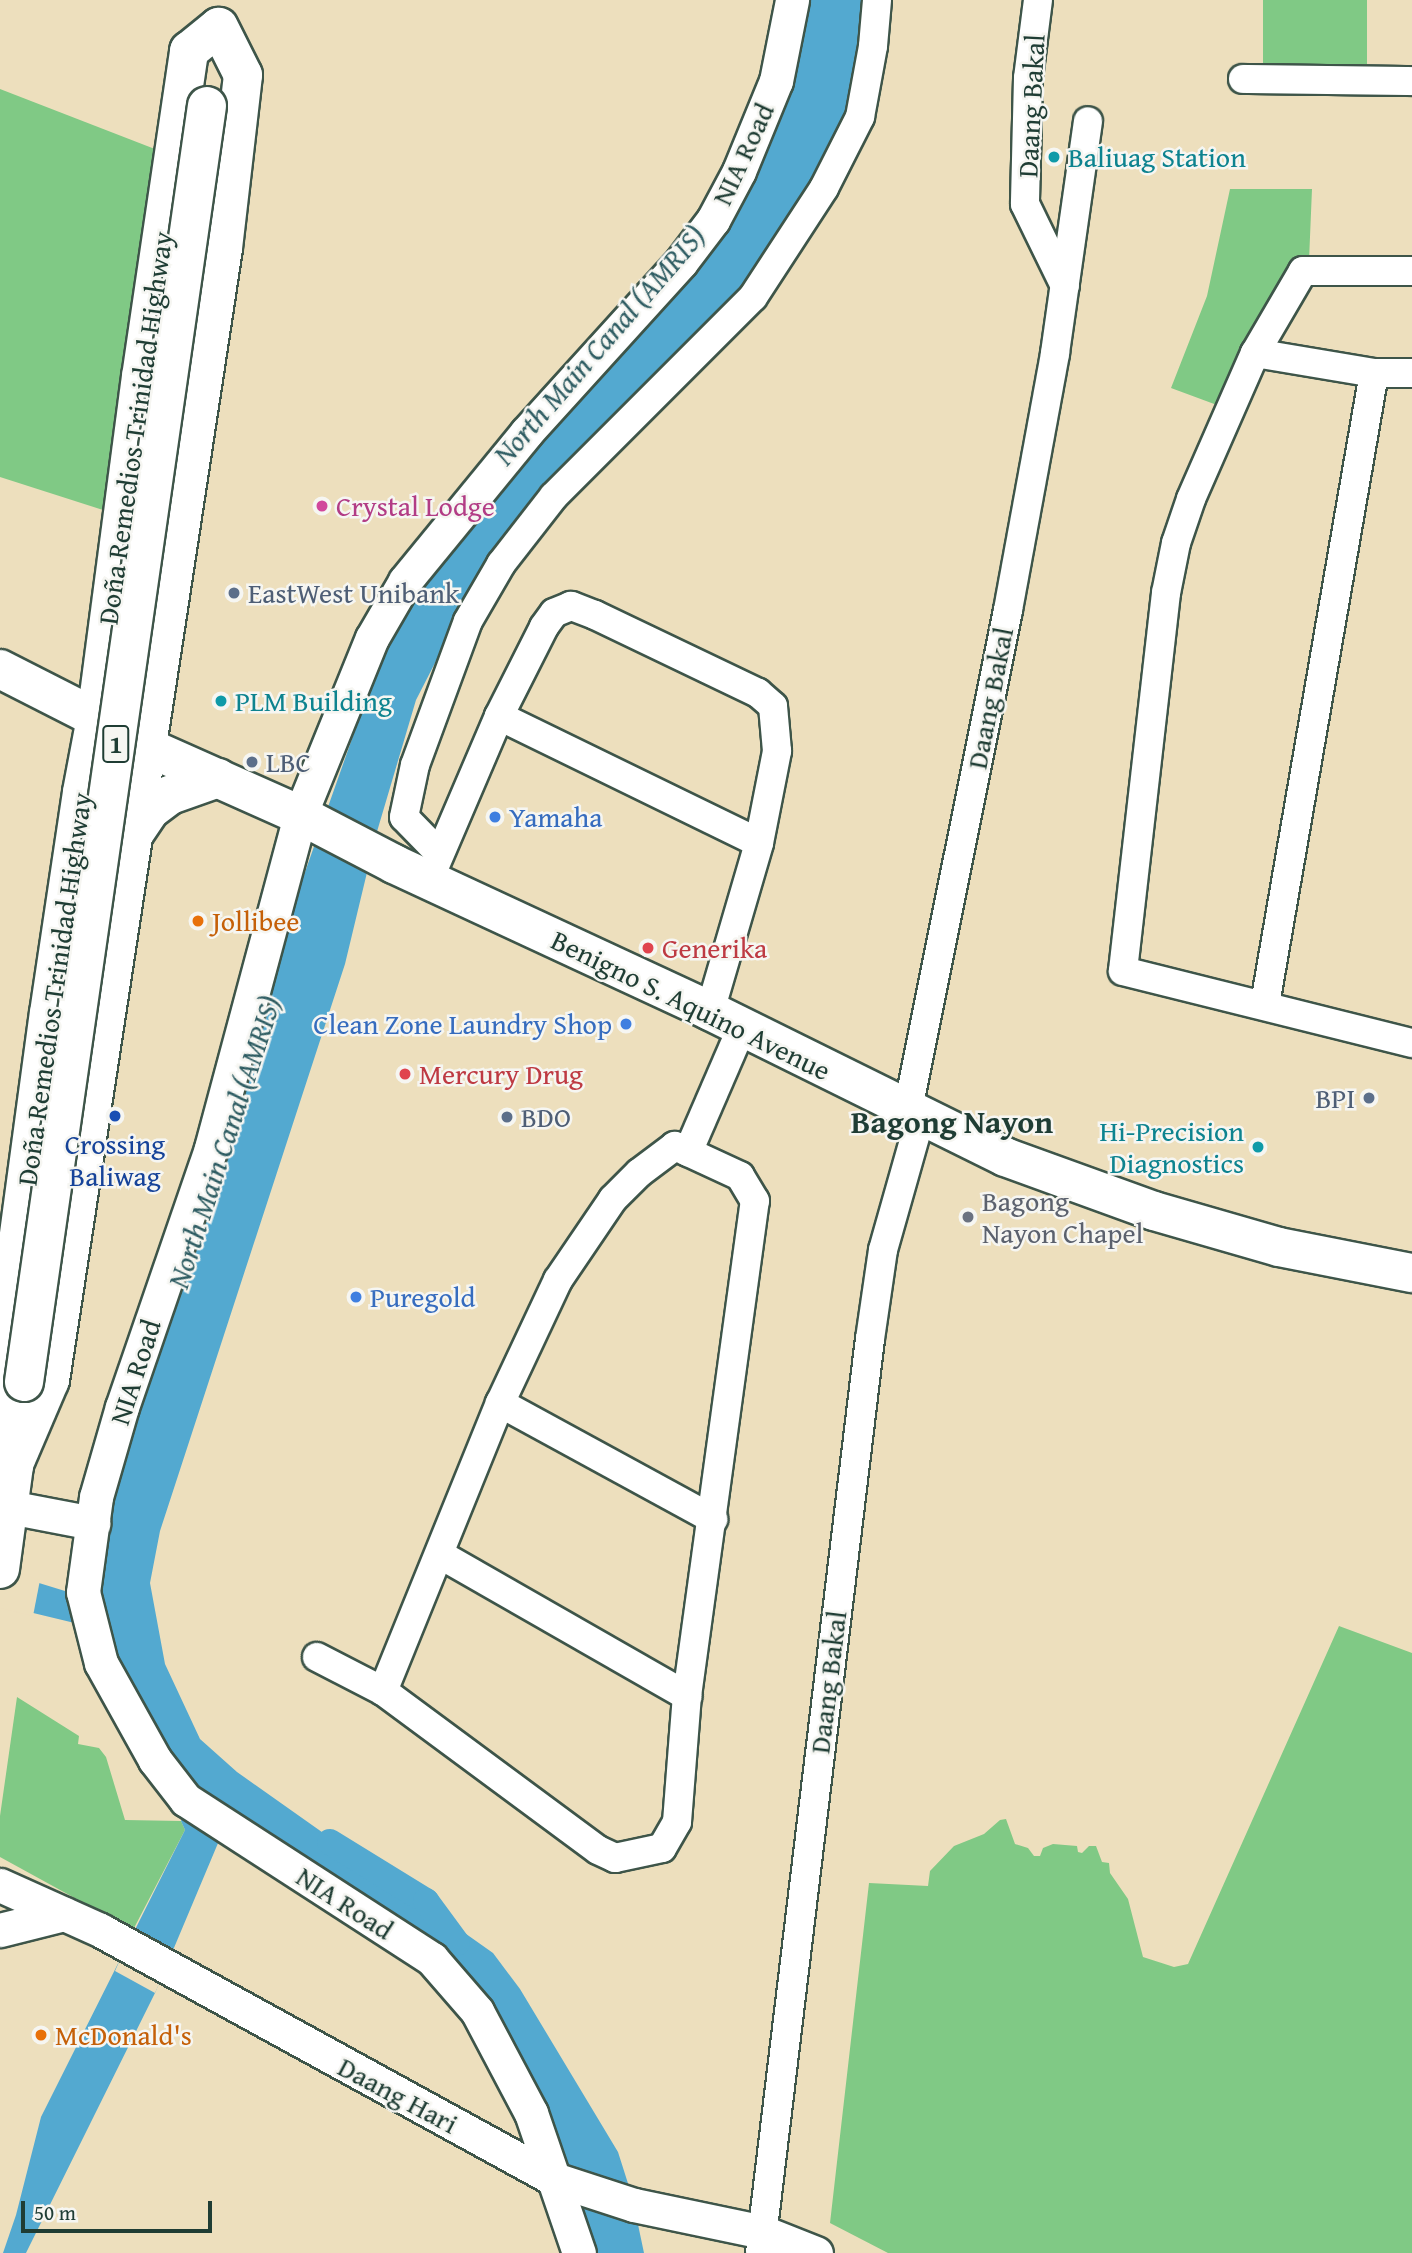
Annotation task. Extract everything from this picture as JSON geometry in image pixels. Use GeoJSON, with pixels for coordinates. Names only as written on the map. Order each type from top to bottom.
{"type":"FeatureCollection","features":[{"type":"Feature","properties":{"kind":"main road","name":"1"},"geometry":{"type":"LineString","coordinates":[[13,1466],[221,14]]}},
{"type":"Feature","properties":{"kind":"main road","name":"Doña Remedios Trinidad Highway"},"geometry":{"type":"LineString","coordinates":[[1,1564],[13,1466],[1,1367],[49,1013],[82,792],[96,718],[141,377],[189,51],[221,14],[243,75],[221,262],[50,1380],[13,1466]]}},
{"type":"Feature","properties":{"kind":"main road"},"geometry":{"type":"LineString","coordinates":[[0,669],[96,718]]}},
{"type":"Feature","properties":{"kind":"main road","name":"Benigno S. Aquino Avenue"},"geometry":{"type":"LineString","coordinates":[[145,746],[309,820],[394,864],[435,866],[726,1019],[1005,1157],[1154,1211],[1279,1247],[1410,1264]]}},
{"type":"Feature","properties":{"kind":"main road"},"geometry":{"type":"LineString","coordinates":[[132,837],[150,810],[170,795],[218,778]]}},
{"type":"Feature","properties":{"kind":"street","name":"NIA Road"},"geometry":{"type":"LineString","coordinates":[[579,2253],[531,2113],[477,2011],[432,1959],[187,1800],[155,1760],[101,1663],[86,1606],[93,1522],[96,1497],[122,1407],[211,1148],[309,820],[372,638],[405,581],[526,433],[681,262],[713,220],[739,171],[776,81],[792,0]]}},
{"type":"Feature","properties":{"kind":"street"},"geometry":{"type":"LineString","coordinates":[[435,866],[404,817],[415,765],[468,621],[501,564],[554,496],[753,297],[824,188],[860,117],[877,0]]}},
{"type":"Feature","properties":{"kind":"street","name":"Daang Bakal"},"geometry":{"type":"LineString","coordinates":[[1038,0],[1028,78],[1025,204],[1065,286]]}},
{"type":"Feature","properties":{"kind":"street"},"geometry":{"type":"LineString","coordinates":[[1243,79],[1412,81]]}},
{"type":"Feature","properties":{"kind":"street","name":"Daang Bakal"},"geometry":{"type":"LineString","coordinates":[[761,2243],[819,1741],[883,1250],[914,1113],[1008,610],[1065,286],[1088,121]]}},
{"type":"Feature","properties":{"kind":"street"},"geometry":{"type":"LineString","coordinates":[[1412,271],[1303,271],[1255,353],[1191,499],[1176,543],[1167,593],[1123,971],[1265,1004],[1412,1043]]}},
{"type":"Feature","properties":{"kind":"street"},"geometry":{"type":"LineString","coordinates":[[1255,353],[1374,373],[1412,373]]}},
{"type":"Feature","properties":{"kind":"street"},"geometry":{"type":"LineString","coordinates":[[1265,1004],[1374,373]]}},
{"type":"Feature","properties":{"kind":"street"},"geometry":{"type":"LineString","coordinates":[[435,866],[499,716],[544,627],[554,613],[571,606],[758,693],[773,706],[777,751],[760,843],[726,1019],[688,1152]]}},
{"type":"Feature","properties":{"kind":"street"},"geometry":{"type":"LineString","coordinates":[[499,716],[760,843]]}},
{"type":"Feature","properties":{"kind":"street"},"geometry":{"type":"LineString","coordinates":[[317,1657],[383,1691],[598,1850],[615,1858],[662,1848],[677,1822],[687,1696],[755,1201],[740,1176],[676,1146],[639,1173],[613,1199],[558,1280],[500,1403],[383,1691]]}},
{"type":"Feature","properties":{"kind":"street"},"geometry":{"type":"LineString","coordinates":[[500,1403],[713,1519]]}},
{"type":"Feature","properties":{"kind":"street"},"geometry":{"type":"LineString","coordinates":[[9,1507],[93,1522]]}},
{"type":"Feature","properties":{"kind":"street"},"geometry":{"type":"LineString","coordinates":[[440,1555],[687,1696]]}},
{"type":"Feature","properties":{"kind":"street","name":"Daang Hari"},"geometry":{"type":"LineString","coordinates":[[0,1885],[126,1946],[554,2179],[761,2243],[816,2253]]}},
{"type":"Feature","properties":{"kind":"street"},"geometry":{"type":"LineString","coordinates":[[0,1930],[64,1914]]}},
{"type":"Feature","properties":{"kind":"green space"},"geometry":{"type":"Polygon","coordinates":[[[1263,0],[1367,0],[1367,64],[1263,64],[1263,0]]]}},
{"type":"Feature","properties":{"kind":"green space"},"geometry":{"type":"Polygon","coordinates":[[[0,89],[160,151],[103,510],[0,477],[0,89]]]}},
{"type":"Feature","properties":{"kind":"green space"},"geometry":{"type":"Polygon","coordinates":[[[1230,189],[1312,189],[1309,261],[1225,408],[1171,388],[1207,296],[1230,189]]]}},
{"type":"Feature","properties":{"kind":"green space"},"geometry":{"type":"Polygon","coordinates":[[[1339,1626],[1412,1653],[1412,2253],[888,2253],[830,2223],[869,1883],[928,1886],[930,1871],[954,1846],[984,1834],[1000,1820],[1006,1819],[1015,1844],[1028,1848],[1034,1856],[1040,1856],[1043,1848],[1053,1844],[1077,1846],[1078,1852],[1082,1853],[1089,1846],[1096,1846],[1102,1862],[1109,1863],[1110,1873],[1128,1899],[1143,1957],[1174,1967],[1188,1964],[1339,1626]]]}},
{"type":"Feature","properties":{"kind":"green space"},"geometry":{"type":"Polygon","coordinates":[[[17,1697],[79,1736],[78,1744],[99,1748],[106,1757],[125,1820],[181,1821],[185,1830],[133,1930],[0,1857],[0,1816],[17,1697]]]}},
{"type":"Feature","properties":{"kind":"water","name":"North Main Canal (AMRIS)"},"geometry":{"type":"Polygon","coordinates":[[[805,0],[863,0],[855,66],[845,113],[806,188],[746,280],[453,628],[416,700],[376,835],[345,964],[160,1531],[150,1583],[165,1664],[200,1739],[237,1772],[493,1953],[520,1989],[618,2152],[632,2196],[644,2253],[592,2253],[501,2024],[229,1817],[155,1993],[26,2253],[3,2253],[16,2215],[41,2117],[185,1830],[181,1821],[196,1789],[162,1758],[125,1683],[112,1632],[0,1605],[0,1571],[104,1603],[99,1584],[97,1543],[280,943],[396,614],[759,165],[789,95],[805,0]]]}},
{"type":"Feature","properties":{"kind":"pier"},"geometry":{"type":"Polygon","coordinates":[[[0,1567],[40,1580],[33,1616],[0,1608],[0,1567]]]}},
{"type":"Feature","properties":{"kind":"pier"},"geometry":{"type":"Polygon","coordinates":[[[133,1930],[173,1952],[155,1993],[115,1971],[133,1930]]]}},
{"type":"Feature","properties":{"kind":"waterway","name":"North Main Canal (AMRIS)"},"geometry":{"type":"LineString","coordinates":[[330,1842],[426,1901],[457,1943]]}},
{"type":"Feature","properties":{"kind":"place","name":"Baliuag Station"},"geometry":{"type":"Point","coordinates":[1054,157]}},
{"type":"Feature","properties":{"kind":"place","name":"Crystal Lodge"},"geometry":{"type":"Point","coordinates":[322,506]}},
{"type":"Feature","properties":{"kind":"place","name":"EastWest Unibank"},"geometry":{"type":"Point","coordinates":[234,593]}},
{"type":"Feature","properties":{"kind":"place","name":"PLM Building"},"geometry":{"type":"Point","coordinates":[221,701]}},
{"type":"Feature","properties":{"kind":"place","name":"LBC"},"geometry":{"type":"Point","coordinates":[252,762]}},
{"type":"Feature","properties":{"kind":"place","name":"Yamaha"},"geometry":{"type":"Point","coordinates":[495,817]}},
{"type":"Feature","properties":{"kind":"place","name":"Jollibee"},"geometry":{"type":"Point","coordinates":[198,921]}},
{"type":"Feature","properties":{"kind":"place","name":"Generika"},"geometry":{"type":"Point","coordinates":[648,948]}},
{"type":"Feature","properties":{"kind":"place","name":"Clean Zone Laundry Shop"},"geometry":{"type":"Point","coordinates":[626,1024]}},
{"type":"Feature","properties":{"kind":"place","name":"Mercury Drug"},"geometry":{"type":"Point","coordinates":[405,1074]}},
{"type":"Feature","properties":{"kind":"place","name":"BPI"},"geometry":{"type":"Point","coordinates":[1369,1098]}},
{"type":"Feature","properties":{"kind":"place","name":"Crossing Baliwag"},"geometry":{"type":"Point","coordinates":[115,1116]}},
{"type":"Feature","properties":{"kind":"place","name":"BDO"},"geometry":{"type":"Point","coordinates":[507,1117]}},
{"type":"Feature","properties":{"kind":"place","name":"Hi-Precision Diagnostics"},"geometry":{"type":"Point","coordinates":[1258,1147]}},
{"type":"Feature","properties":{"kind":"place","name":"Bagong Nayon Chapel"},"geometry":{"type":"Point","coordinates":[968,1217]}},
{"type":"Feature","properties":{"kind":"place","name":"Puregold"},"geometry":{"type":"Point","coordinates":[356,1297]}},
{"type":"Feature","properties":{"kind":"place","name":"McDonald's"},"geometry":{"type":"Point","coordinates":[41,2035]}},
{"type":"Feature","properties":{"kind":"district","name":"Bagong Nayon"},"geometry":{"type":"Point","coordinates":[952,1122]}}]}
